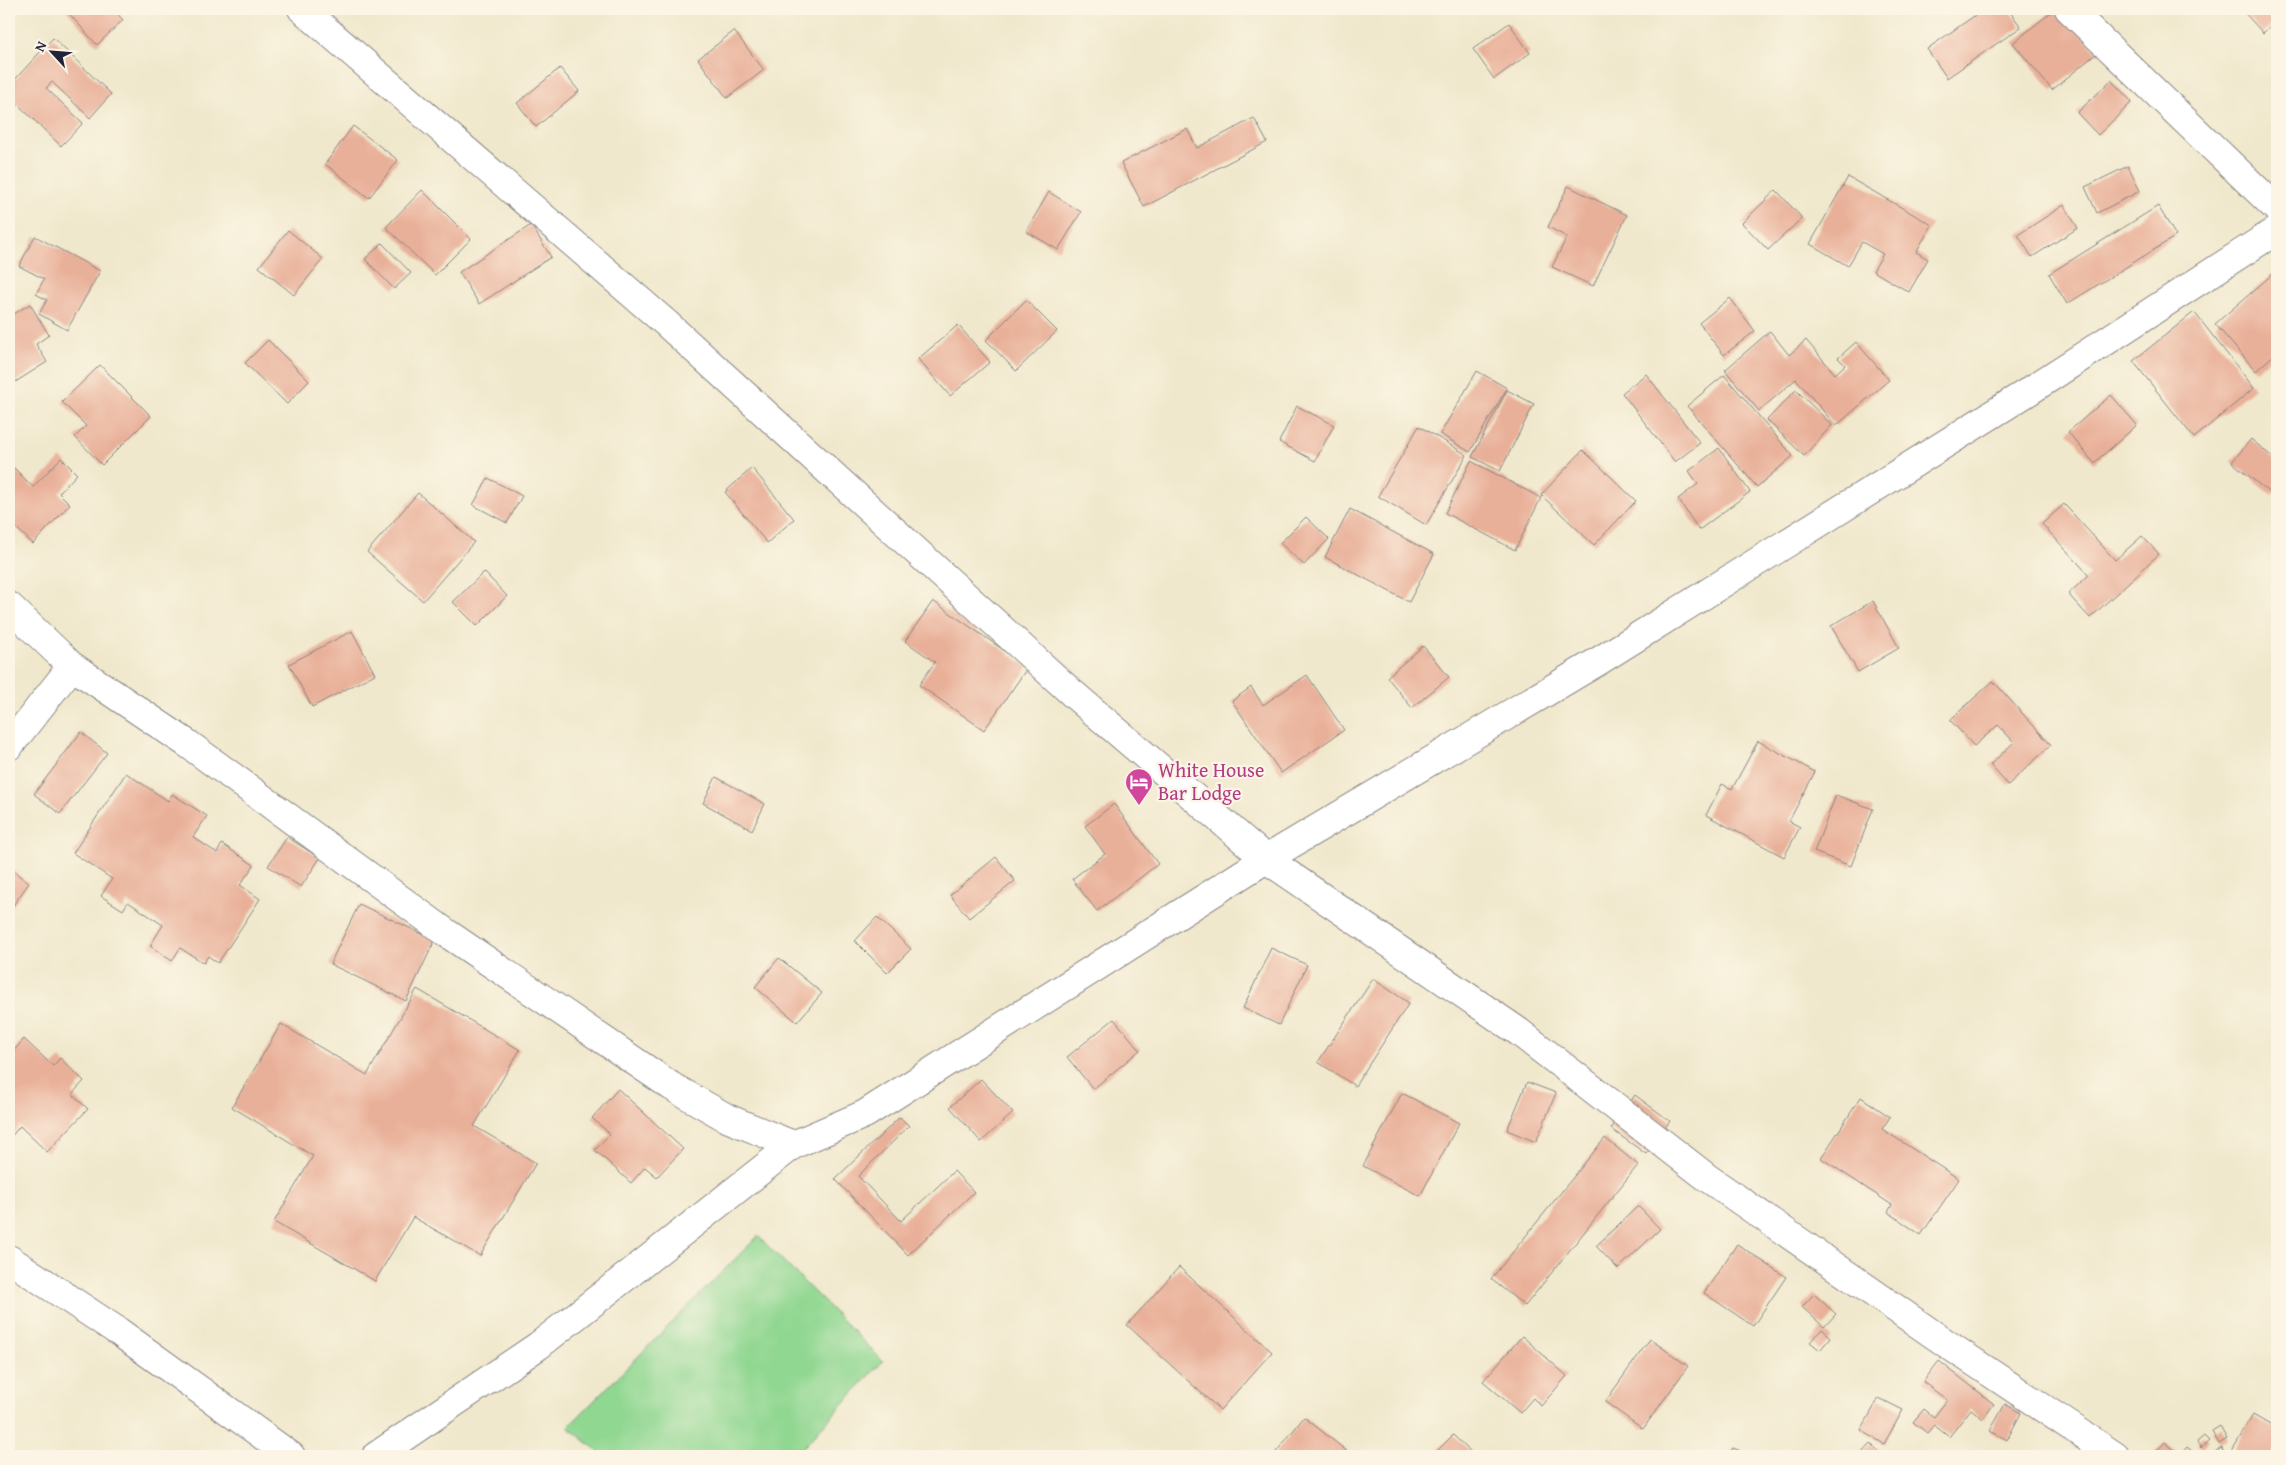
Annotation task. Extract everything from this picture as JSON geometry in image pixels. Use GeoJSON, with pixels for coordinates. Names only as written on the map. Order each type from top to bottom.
{"type":"FeatureCollection","features":[{"type":"Feature","properties":{"kind":"street"},"geometry":{"type":"LineString","coordinates":[[302,9],[667,324],[1072,693],[1266,859],[1519,1032],[1709,1179],[1950,1346],[2115,1456]]}},
{"type":"Feature","properties":{"kind":"street"},"geometry":{"type":"LineString","coordinates":[[2069,9],[2277,209]]}},
{"type":"Feature","properties":{"kind":"street"},"geometry":{"type":"LineString","coordinates":[[376,1456],[538,1346],[793,1145],[865,1114],[1266,859],[1602,659],[2031,390],[2277,230]]}},
{"type":"Feature","properties":{"kind":"street"},"geometry":{"type":"LineString","coordinates":[[9,606],[72,666],[188,744],[448,934],[671,1086],[726,1118],[793,1145]]}},
{"type":"Feature","properties":{"kind":"street"},"geometry":{"type":"LineString","coordinates":[[9,746],[72,666]]}},
{"type":"Feature","properties":{"kind":"street"},"geometry":{"type":"LineString","coordinates":[[9,1260],[119,1332],[291,1456]]}},
{"type":"Feature","properties":{"kind":"green space"},"geometry":{"type":"Polygon","coordinates":[[[758,1236],[883,1361],[795,1456],[604,1456],[568,1427],[758,1236]]]}},
{"type":"Feature","properties":{"kind":"building"},"geometry":{"type":"Polygon","coordinates":[[[65,9],[113,9],[123,20],[97,45],[65,9]]]}},
{"type":"Feature","properties":{"kind":"building"},"geometry":{"type":"Polygon","coordinates":[[[1984,9],[2008,9],[2021,27],[1947,78],[1927,49],[1984,9]]]}},
{"type":"Feature","properties":{"kind":"building"},"geometry":{"type":"Polygon","coordinates":[[[2055,9],[2061,9],[2097,53],[2052,90],[2013,43],[2055,9]]]}},
{"type":"Feature","properties":{"kind":"building"},"geometry":{"type":"Polygon","coordinates":[[[2241,9],[2277,9],[2277,20],[2263,33],[2241,9]]]}},
{"type":"Feature","properties":{"kind":"building"},"geometry":{"type":"Polygon","coordinates":[[[1509,23],[1530,53],[1494,79],[1473,49],[1509,23]]]}},
{"type":"Feature","properties":{"kind":"building"},"geometry":{"type":"Polygon","coordinates":[[[734,31],[764,70],[727,98],[698,59],[734,31]]]}},
{"type":"Feature","properties":{"kind":"building"},"geometry":{"type":"Polygon","coordinates":[[[53,38],[111,94],[90,118],[52,82],[46,88],[83,123],[61,146],[9,96],[9,86],[53,38]]]}},
{"type":"Feature","properties":{"kind":"building"},"geometry":{"type":"Polygon","coordinates":[[[560,68],[579,91],[536,127],[517,103],[560,68]]]}},
{"type":"Feature","properties":{"kind":"building"},"geometry":{"type":"Polygon","coordinates":[[[2111,80],[2132,102],[2098,135],[2077,113],[2111,80]]]}},
{"type":"Feature","properties":{"kind":"building"},"geometry":{"type":"Polygon","coordinates":[[[1254,118],[1267,142],[1144,207],[1121,163],[1187,129],[1197,148],[1254,118]]]}},
{"type":"Feature","properties":{"kind":"building"},"geometry":{"type":"Polygon","coordinates":[[[353,126],[398,160],[369,198],[325,164],[353,126]]]}},
{"type":"Feature","properties":{"kind":"building"},"geometry":{"type":"Polygon","coordinates":[[[2128,166],[2140,191],[2097,213],[2085,187],[2128,166]]]}},
{"type":"Feature","properties":{"kind":"building"},"geometry":{"type":"Polygon","coordinates":[[[1848,177],[1932,225],[1916,252],[1928,259],[1909,292],[1873,271],[1883,254],[1862,242],[1848,266],[1810,244],[1848,177]]]}},
{"type":"Feature","properties":{"kind":"building"},"geometry":{"type":"Polygon","coordinates":[[[1568,186],[1627,215],[1593,286],[1552,267],[1567,237],[1548,227],[1568,186]]]}},
{"type":"Feature","properties":{"kind":"building"},"geometry":{"type":"Polygon","coordinates":[[[422,190],[471,239],[435,275],[386,227],[422,190]]]}},
{"type":"Feature","properties":{"kind":"building"},"geometry":{"type":"Polygon","coordinates":[[[1776,190],[1802,218],[1768,250],[1742,223],[1776,190]]]}},
{"type":"Feature","properties":{"kind":"building"},"geometry":{"type":"Polygon","coordinates":[[[1049,192],[1081,212],[1058,250],[1026,231],[1049,192]]]}},
{"type":"Feature","properties":{"kind":"building"},"geometry":{"type":"Polygon","coordinates":[[[2064,205],[2078,228],[2032,257],[2018,235],[2064,205]]]}},
{"type":"Feature","properties":{"kind":"building"},"geometry":{"type":"Polygon","coordinates":[[[2158,206],[2176,236],[2067,304],[2049,274],[2158,206]]]}},
{"type":"Feature","properties":{"kind":"building"},"geometry":{"type":"Polygon","coordinates":[[[531,225],[551,257],[479,304],[459,272],[531,225]]]}},
{"type":"Feature","properties":{"kind":"building"},"geometry":{"type":"Polygon","coordinates":[[[288,230],[323,259],[294,295],[259,267],[288,230]]]}},
{"type":"Feature","properties":{"kind":"building"},"geometry":{"type":"Polygon","coordinates":[[[35,236],[100,271],[67,330],[39,314],[47,300],[36,294],[44,279],[19,266],[35,236]]]}},
{"type":"Feature","properties":{"kind":"building"},"geometry":{"type":"Polygon","coordinates":[[[382,243],[411,273],[394,289],[365,259],[382,243]]]}},
{"type":"Feature","properties":{"kind":"building"},"geometry":{"type":"Polygon","coordinates":[[[2275,272],[2277,274],[2277,352],[2256,371],[2215,324],[2275,272]]]}},
{"type":"Feature","properties":{"kind":"building"},"geometry":{"type":"Polygon","coordinates":[[[1730,298],[1755,331],[1724,355],[1699,323],[1730,298]]]}},
{"type":"Feature","properties":{"kind":"building"},"geometry":{"type":"Polygon","coordinates":[[[1026,300],[1057,331],[1016,371],[986,340],[1026,300]]]}},
{"type":"Feature","properties":{"kind":"building"},"geometry":{"type":"Polygon","coordinates":[[[30,304],[49,335],[36,344],[47,362],[9,386],[9,317],[30,304]]]}},
{"type":"Feature","properties":{"kind":"building"},"geometry":{"type":"Polygon","coordinates":[[[2194,312],[2254,388],[2194,438],[2133,361],[2194,312]]]}},
{"type":"Feature","properties":{"kind":"building"},"geometry":{"type":"Polygon","coordinates":[[[958,325],[990,362],[950,396],[918,359],[958,325]]]}},
{"type":"Feature","properties":{"kind":"building"},"geometry":{"type":"Polygon","coordinates":[[[1770,331],[1789,355],[1806,340],[1835,374],[1845,365],[1838,358],[1856,342],[1889,380],[1836,426],[1796,379],[1759,411],[1725,370],[1770,331]]]}},
{"type":"Feature","properties":{"kind":"building"},"geometry":{"type":"Polygon","coordinates":[[[268,340],[309,381],[287,404],[245,363],[268,340]]]}},
{"type":"Feature","properties":{"kind":"building"},"geometry":{"type":"Polygon","coordinates":[[[100,365],[151,416],[102,465],[75,437],[86,426],[62,402],[100,365]]]}},
{"type":"Feature","properties":{"kind":"building"},"geometry":{"type":"Polygon","coordinates":[[[1477,371],[1507,388],[1470,452],[1440,434],[1477,371]]]}},
{"type":"Feature","properties":{"kind":"building"},"geometry":{"type":"Polygon","coordinates":[[[1646,374],[1700,443],[1675,462],[1622,393],[1646,374]]]}},
{"type":"Feature","properties":{"kind":"building"},"geometry":{"type":"Polygon","coordinates":[[[1724,375],[1793,456],[1757,487],[1687,406],[1724,375]]]}},
{"type":"Feature","properties":{"kind":"building"},"geometry":{"type":"Polygon","coordinates":[[[1507,390],[1534,404],[1500,471],[1472,457],[1507,390]]]}},
{"type":"Feature","properties":{"kind":"building"},"geometry":{"type":"Polygon","coordinates":[[[1796,390],[1832,425],[1804,456],[1767,420],[1796,390]]]}},
{"type":"Feature","properties":{"kind":"building"},"geometry":{"type":"Polygon","coordinates":[[[2111,395],[2137,425],[2094,463],[2068,432],[2111,395]]]}},
{"type":"Feature","properties":{"kind":"building"},"geometry":{"type":"Polygon","coordinates":[[[1297,406],[1334,425],[1315,461],[1279,442],[1297,406]]]}},
{"type":"Feature","properties":{"kind":"building"},"geometry":{"type":"Polygon","coordinates":[[[1419,426],[1467,455],[1426,525],[1378,496],[1419,426]]]}},
{"type":"Feature","properties":{"kind":"building"},"geometry":{"type":"Polygon","coordinates":[[[2251,439],[2277,461],[2277,488],[2272,495],[2232,462],[2251,439]]]}},
{"type":"Feature","properties":{"kind":"building"},"geometry":{"type":"Polygon","coordinates":[[[1719,448],[1750,492],[1699,530],[1678,499],[1698,484],[1689,471],[1719,448]]]}},
{"type":"Feature","properties":{"kind":"building"},"geometry":{"type":"Polygon","coordinates":[[[1583,450],[1636,501],[1594,545],[1541,495],[1583,450]]]}},
{"type":"Feature","properties":{"kind":"building"},"geometry":{"type":"Polygon","coordinates":[[[61,458],[77,474],[59,493],[70,504],[33,544],[9,521],[9,463],[33,487],[61,458]]]}},
{"type":"Feature","properties":{"kind":"building"},"geometry":{"type":"Polygon","coordinates":[[[1471,461],[1541,498],[1515,550],[1445,513],[1471,461]]]}},
{"type":"Feature","properties":{"kind":"building"},"geometry":{"type":"Polygon","coordinates":[[[752,468],[794,519],[767,543],[725,492],[752,468]]]}},
{"type":"Feature","properties":{"kind":"building"},"geometry":{"type":"Polygon","coordinates":[[[488,478],[522,496],[507,523],[473,505],[488,478]]]}},
{"type":"Feature","properties":{"kind":"building"},"geometry":{"type":"Polygon","coordinates":[[[418,493],[474,542],[423,601],[367,552],[418,493]]]}},
{"type":"Feature","properties":{"kind":"building"},"geometry":{"type":"Polygon","coordinates":[[[2064,504],[2115,560],[2142,536],[2159,554],[2090,618],[2068,594],[2089,575],[2042,524],[2064,504]]]}},
{"type":"Feature","properties":{"kind":"building"},"geometry":{"type":"Polygon","coordinates":[[[1350,509],[1434,554],[1409,602],[1325,557],[1350,509]]]}},
{"type":"Feature","properties":{"kind":"building"},"geometry":{"type":"Polygon","coordinates":[[[1306,517],[1329,539],[1304,565],[1280,543],[1306,517]]]}},
{"type":"Feature","properties":{"kind":"building"},"geometry":{"type":"Polygon","coordinates":[[[484,572],[507,596],[477,626],[453,602],[484,572]]]}},
{"type":"Feature","properties":{"kind":"building"},"geometry":{"type":"Polygon","coordinates":[[[933,601],[1028,667],[984,730],[919,685],[935,662],[905,641],[933,601]]]}},
{"type":"Feature","properties":{"kind":"building"},"geometry":{"type":"Polygon","coordinates":[[[1873,601],[1899,648],[1858,672],[1831,626],[1873,601]]]}},
{"type":"Feature","properties":{"kind":"building"},"geometry":{"type":"Polygon","coordinates":[[[352,631],[375,674],[312,707],[289,664],[352,631]]]}},
{"type":"Feature","properties":{"kind":"building"},"geometry":{"type":"Polygon","coordinates":[[[1423,646],[1449,677],[1412,708],[1387,677],[1423,646]]]}},
{"type":"Feature","properties":{"kind":"building"},"geometry":{"type":"Polygon","coordinates":[[[1307,675],[1344,730],[1281,773],[1232,701],[1251,687],[1263,705],[1307,675]]]}},
{"type":"Feature","properties":{"kind":"building"},"geometry":{"type":"Polygon","coordinates":[[[1993,681],[2051,745],[2008,785],[1990,765],[2014,742],[1998,725],[1974,746],[1950,720],[1993,681]]]}},
{"type":"Feature","properties":{"kind":"building"},"geometry":{"type":"Polygon","coordinates":[[[81,732],[107,753],[60,814],[34,794],[81,732]]]}},
{"type":"Feature","properties":{"kind":"building"},"geometry":{"type":"Polygon","coordinates":[[[1758,741],[1815,772],[1789,821],[1800,827],[1784,857],[1706,815],[1722,784],[1732,789],[1758,741]]]}},
{"type":"Feature","properties":{"kind":"building"},"geometry":{"type":"Polygon","coordinates":[[[126,773],[168,801],[172,794],[207,816],[193,837],[217,853],[222,844],[254,865],[240,885],[260,899],[218,963],[208,956],[204,963],[180,948],[172,961],[150,946],[163,925],[128,902],[123,910],[101,896],[112,879],[73,853],[126,773]]]}},
{"type":"Feature","properties":{"kind":"building"},"geometry":{"type":"Polygon","coordinates":[[[716,777],[765,804],[752,830],[703,803],[716,777]]]}},
{"type":"Feature","properties":{"kind":"building"},"geometry":{"type":"Polygon","coordinates":[[[1836,795],[1873,809],[1851,866],[1814,852],[1836,795]]]}},
{"type":"Feature","properties":{"kind":"building"},"geometry":{"type":"Polygon","coordinates":[[[1114,804],[1158,864],[1097,911],[1072,879],[1105,854],[1085,826],[1114,804]]]}},
{"type":"Feature","properties":{"kind":"building"},"geometry":{"type":"Polygon","coordinates":[[[287,837],[320,858],[301,887],[268,866],[287,837]]]}},
{"type":"Feature","properties":{"kind":"building"},"geometry":{"type":"Polygon","coordinates":[[[996,857],[1015,881],[969,918],[950,895],[996,857]]]}},
{"type":"Feature","properties":{"kind":"building"},"geometry":{"type":"Polygon","coordinates":[[[9,868],[29,883],[9,911],[9,868]]]}},
{"type":"Feature","properties":{"kind":"building"},"geometry":{"type":"Polygon","coordinates":[[[359,904],[435,940],[406,1001],[330,964],[359,904]]]}},
{"type":"Feature","properties":{"kind":"building"},"geometry":{"type":"Polygon","coordinates":[[[877,917],[911,949],[887,973],[855,941],[877,917]]]}},
{"type":"Feature","properties":{"kind":"building"},"geometry":{"type":"Polygon","coordinates":[[[1271,948],[1307,965],[1279,1025],[1243,1008],[1271,948]]]}},
{"type":"Feature","properties":{"kind":"building"},"geometry":{"type":"Polygon","coordinates":[[[779,958],[822,993],[797,1022],[755,987],[779,958]]]}},
{"type":"Feature","properties":{"kind":"building"},"geometry":{"type":"Polygon","coordinates":[[[1373,979],[1409,1003],[1355,1086],[1318,1062],[1373,979]]]}},
{"type":"Feature","properties":{"kind":"building"},"geometry":{"type":"Polygon","coordinates":[[[417,989],[520,1050],[474,1126],[536,1163],[480,1256],[413,1217],[375,1281],[274,1222],[313,1156],[232,1107],[281,1024],[367,1075],[417,989]]]}},
{"type":"Feature","properties":{"kind":"building"},"geometry":{"type":"Polygon","coordinates":[[[1114,1019],[1140,1050],[1093,1089],[1067,1057],[1114,1019]]]}},
{"type":"Feature","properties":{"kind":"building"},"geometry":{"type":"Polygon","coordinates":[[[24,1039],[53,1066],[60,1058],[84,1081],[72,1094],[88,1109],[47,1152],[20,1126],[9,1139],[9,1056],[24,1039]]]}},
{"type":"Feature","properties":{"kind":"building"},"geometry":{"type":"Polygon","coordinates":[[[981,1079],[1013,1113],[981,1142],[950,1107],[981,1079]]]}},
{"type":"Feature","properties":{"kind":"building"},"geometry":{"type":"Polygon","coordinates":[[[1527,1082],[1556,1093],[1536,1142],[1507,1130],[1527,1082]]]}},
{"type":"Feature","properties":{"kind":"building"},"geometry":{"type":"Polygon","coordinates":[[[618,1089],[683,1149],[657,1177],[645,1167],[631,1183],[595,1150],[610,1134],[592,1118],[618,1089]]]}},
{"type":"Feature","properties":{"kind":"building"},"geometry":{"type":"Polygon","coordinates":[[[1402,1093],[1459,1123],[1420,1196],[1363,1166],[1402,1093]]]}},
{"type":"Feature","properties":{"kind":"building"},"geometry":{"type":"Polygon","coordinates":[[[1635,1095],[1670,1121],[1646,1154],[1611,1129],[1635,1095]]]}},
{"type":"Feature","properties":{"kind":"building"},"geometry":{"type":"Polygon","coordinates":[[[1861,1097],[1890,1117],[1882,1129],[1959,1179],[1921,1235],[1888,1212],[1892,1205],[1821,1158],[1861,1097]]]}},
{"type":"Feature","properties":{"kind":"building"},"geometry":{"type":"Polygon","coordinates":[[[900,1117],[909,1126],[858,1176],[901,1221],[954,1171],[974,1192],[908,1255],[835,1179],[900,1117]]]}},
{"type":"Feature","properties":{"kind":"building"},"geometry":{"type":"Polygon","coordinates":[[[1605,1138],[1638,1165],[1525,1306],[1491,1279],[1605,1138]]]}},
{"type":"Feature","properties":{"kind":"building"},"geometry":{"type":"Polygon","coordinates":[[[1638,1206],[1660,1229],[1618,1269],[1596,1246],[1638,1206]]]}},
{"type":"Feature","properties":{"kind":"building"},"geometry":{"type":"Polygon","coordinates":[[[1737,1244],[1786,1277],[1753,1326],[1704,1293],[1737,1244]]]}},
{"type":"Feature","properties":{"kind":"building"},"geometry":{"type":"Polygon","coordinates":[[[1179,1267],[1272,1352],[1220,1410],[1127,1325],[1179,1267]]]}},
{"type":"Feature","properties":{"kind":"building"},"geometry":{"type":"Polygon","coordinates":[[[1814,1294],[1836,1314],[1824,1327],[1802,1307],[1814,1294]]]}},
{"type":"Feature","properties":{"kind":"building"},"geometry":{"type":"Polygon","coordinates":[[[1822,1329],[1831,1337],[1820,1350],[1810,1342],[1822,1329]]]}},
{"type":"Feature","properties":{"kind":"building"},"geometry":{"type":"Polygon","coordinates":[[[1522,1336],[1567,1376],[1541,1406],[1533,1398],[1520,1413],[1483,1381],[1522,1336]]]}},
{"type":"Feature","properties":{"kind":"building"},"geometry":{"type":"Polygon","coordinates":[[[1650,1339],[1688,1366],[1643,1429],[1605,1402],[1650,1339]]]}},
{"type":"Feature","properties":{"kind":"building"},"geometry":{"type":"Polygon","coordinates":[[[1939,1361],[1994,1404],[1983,1419],[1971,1409],[1949,1437],[1934,1425],[1927,1433],[1913,1422],[1924,1409],[1934,1417],[1947,1400],[1923,1382],[1939,1361]]]}},
{"type":"Feature","properties":{"kind":"building"},"geometry":{"type":"Polygon","coordinates":[[[1879,1398],[1903,1410],[1884,1444],[1861,1430],[1879,1398]]]}},
{"type":"Feature","properties":{"kind":"building"},"geometry":{"type":"Polygon","coordinates":[[[2005,1404],[2021,1413],[2007,1440],[1990,1431],[2005,1404]]]}},
{"type":"Feature","properties":{"kind":"building"},"geometry":{"type":"Polygon","coordinates":[[[2253,1415],[2277,1429],[2277,1446],[2272,1456],[2229,1456],[2253,1415]]]}},
{"type":"Feature","properties":{"kind":"building"},"geometry":{"type":"Polygon","coordinates":[[[1304,1417],[1353,1456],[1273,1456],[1304,1417]]]}},
{"type":"Feature","properties":{"kind":"building"},"geometry":{"type":"Polygon","coordinates":[[[2220,1427],[2227,1439],[2219,1444],[2212,1432],[2220,1427]]]}},
{"type":"Feature","properties":{"kind":"building"},"geometry":{"type":"Polygon","coordinates":[[[1453,1435],[1475,1456],[1432,1456],[1453,1435]]]}},
{"type":"Feature","properties":{"kind":"building"},"geometry":{"type":"Polygon","coordinates":[[[2204,1436],[2209,1441],[2201,1448],[2197,1442],[2204,1436]]]}},
{"type":"Feature","properties":{"kind":"building"},"geometry":{"type":"Polygon","coordinates":[[[2165,1442],[2178,1453],[2175,1456],[2152,1456],[2165,1442]]]}},
{"type":"Feature","properties":{"kind":"building"},"geometry":{"type":"Polygon","coordinates":[[[1870,1443],[1884,1456],[1863,1456],[1860,1454],[1870,1443]]]}},
{"type":"Feature","properties":{"kind":"building"},"geometry":{"type":"Polygon","coordinates":[[[2187,1447],[2198,1456],[2179,1456],[2187,1447]]]}},
{"type":"Feature","properties":{"kind":"building"},"geometry":{"type":"Polygon","coordinates":[[[1733,1448],[1753,1456],[1729,1456],[1733,1448]]]}},
{"type":"Feature","properties":{"kind":"building"},"geometry":{"type":"Polygon","coordinates":[[[2222,1448],[2224,1456],[2217,1456],[2216,1451],[2222,1448]]]}},
{"type":"Feature","properties":{"kind":"place","name":"White House Bar Lodge"},"geometry":{"type":"Point","coordinates":[1139,806]}}]}
